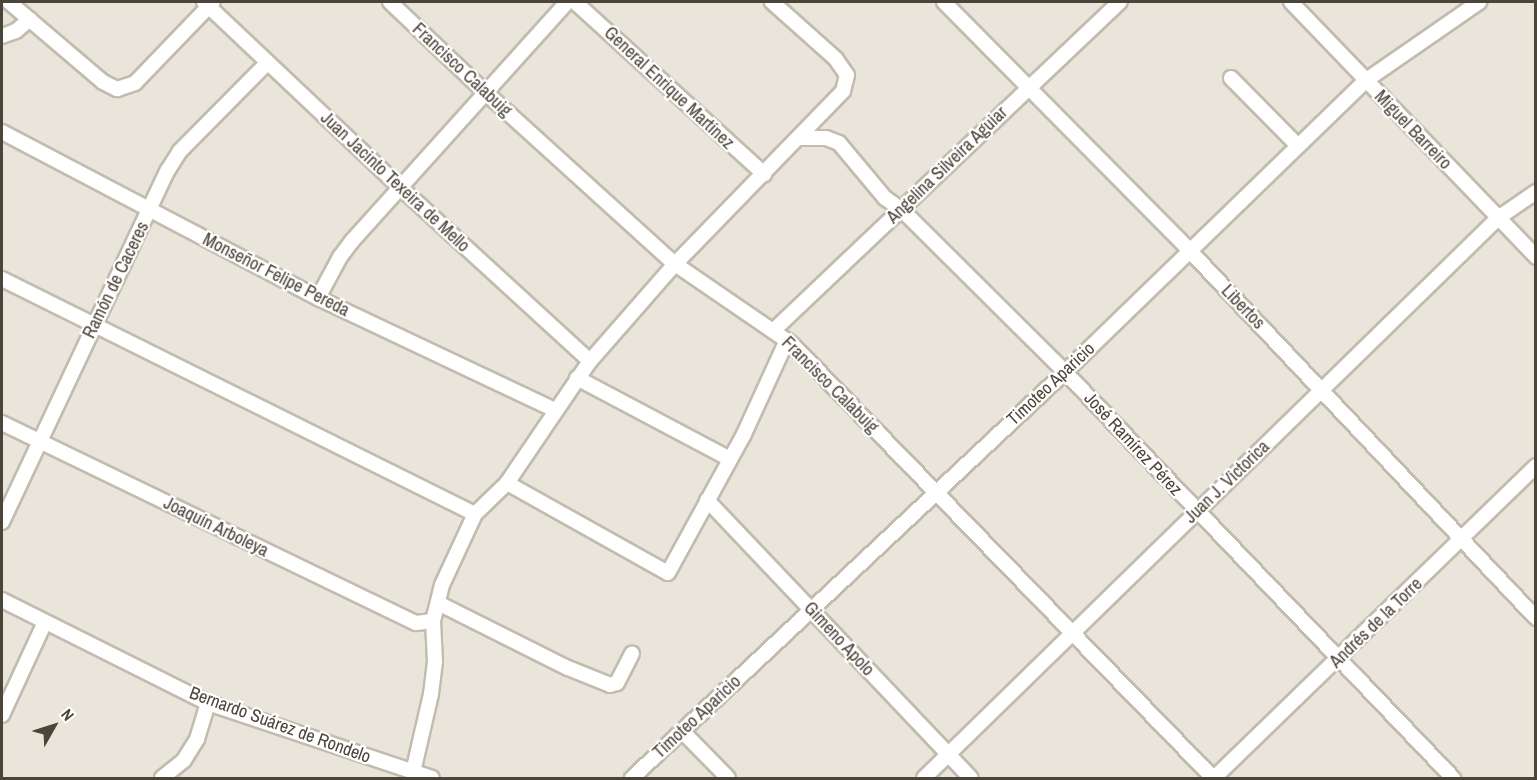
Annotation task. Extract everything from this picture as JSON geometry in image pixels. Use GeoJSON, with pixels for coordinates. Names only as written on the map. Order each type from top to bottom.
{"type":"FeatureCollection","features":[{"type":"Feature","properties":{"kind":"street"},"geometry":{"type":"LineString","coordinates":[[9,2],[103,82],[117,89],[135,83],[208,3]]}},
{"type":"Feature","properties":{"kind":"street","name":"Francisco Calabuig"},"geometry":{"type":"LineString","coordinates":[[390,2],[485,92],[675,264],[787,340],[1074,632],[1213,778]]}},
{"type":"Feature","properties":{"kind":"street"},"geometry":{"type":"LineString","coordinates":[[318,298],[340,257],[567,2]]}},
{"type":"Feature","properties":{"kind":"street","name":"General Enrique Martínez"},"geometry":{"type":"LineString","coordinates":[[575,2],[764,174]]}},
{"type":"Feature","properties":{"kind":"street"},"geometry":{"type":"LineString","coordinates":[[406,774],[431,694],[435,662],[433,621],[442,585],[475,514],[507,483],[590,360],[675,264],[843,91],[847,75],[836,59],[772,2]]}},
{"type":"Feature","properties":{"kind":"street","name":"Libertos"},"geometry":{"type":"LineString","coordinates":[[944,2],[1190,251],[1536,618]]}},
{"type":"Feature","properties":{"kind":"street","name":"Angelina Silveira Aguiar"},"geometry":{"type":"LineString","coordinates":[[774,330],[1120,2]]}},
{"type":"Feature","properties":{"kind":"street","name":"Miguel Barreiro"},"geometry":{"type":"LineString","coordinates":[[1291,2],[1536,257]]}},
{"type":"Feature","properties":{"kind":"street","name":"Timoteo Aparicio"},"geometry":{"type":"LineString","coordinates":[[632,778],[1065,372],[1365,81],[1479,2]]}},
{"type":"Feature","properties":{"kind":"street","name":"Juan Jacinto Texeira de Mello"},"geometry":{"type":"LineString","coordinates":[[208,3],[267,63],[590,360]]}},
{"type":"Feature","properties":{"kind":"street"},"geometry":{"type":"LineString","coordinates":[[2,36],[16,31],[30,19]]}},
{"type":"Feature","properties":{"kind":"street","name":"Ramón de Caceres"},"geometry":{"type":"LineString","coordinates":[[2,522],[168,170],[180,151],[267,63]]}},
{"type":"Feature","properties":{"kind":"street"},"geometry":{"type":"LineString","coordinates":[[1231,78],[1298,146]]}},
{"type":"Feature","properties":{"kind":"street","name":"Monseñor Felipe Pereda"},"geometry":{"type":"LineString","coordinates":[[2,132],[318,298],[555,410]]}},
{"type":"Feature","properties":{"kind":"street","name":"José Ramírez Pérez"},"geometry":{"type":"LineString","coordinates":[[798,138],[826,138],[838,143],[885,198],[901,209],[1065,372],[1196,512],[1453,778]]}},
{"type":"Feature","properties":{"kind":"street","name":"Juan J. Victorica"},"geometry":{"type":"LineString","coordinates":[[924,778],[1498,218],[1536,192]]}},
{"type":"Feature","properties":{"kind":"street"},"geometry":{"type":"LineString","coordinates":[[2,279],[475,514]]}},
{"type":"Feature","properties":{"kind":"street"},"geometry":{"type":"LineString","coordinates":[[507,483],[668,573],[730,459],[787,340]]}},
{"type":"Feature","properties":{"kind":"street"},"geometry":{"type":"LineString","coordinates":[[577,378],[730,459]]}},
{"type":"Feature","properties":{"kind":"street","name":"Joaquín Arboleya"},"geometry":{"type":"LineString","coordinates":[[2,423],[416,623],[433,621]]}},
{"type":"Feature","properties":{"kind":"street","name":"Andrés de la Torre"},"geometry":{"type":"LineString","coordinates":[[1213,778],[1339,659],[1536,466]]}},
{"type":"Feature","properties":{"kind":"street","name":"Gimeno Apolo"},"geometry":{"type":"LineString","coordinates":[[707,500],[971,778]]}},
{"type":"Feature","properties":{"kind":"street","name":"Bernardo Suárez de Rondelo"},"geometry":{"type":"LineString","coordinates":[[2,600],[208,703],[406,774],[432,778]]}},
{"type":"Feature","properties":{"kind":"street"},"geometry":{"type":"LineString","coordinates":[[438,603],[568,668],[610,685],[617,683],[632,654]]}},
{"type":"Feature","properties":{"kind":"street"},"geometry":{"type":"LineString","coordinates":[[2,715],[45,622]]}},
{"type":"Feature","properties":{"kind":"street"},"geometry":{"type":"LineString","coordinates":[[162,778],[184,760],[197,739],[208,703]]}},
{"type":"Feature","properties":{"kind":"street"},"geometry":{"type":"LineString","coordinates":[[683,732],[728,778]]}},
{"type":"Feature","properties":{"kind":"shaded area"},"geometry":{"type":"Polygon","coordinates":[[[2,2],[1535,2],[1535,778],[2,778],[2,2]]]}}]}
